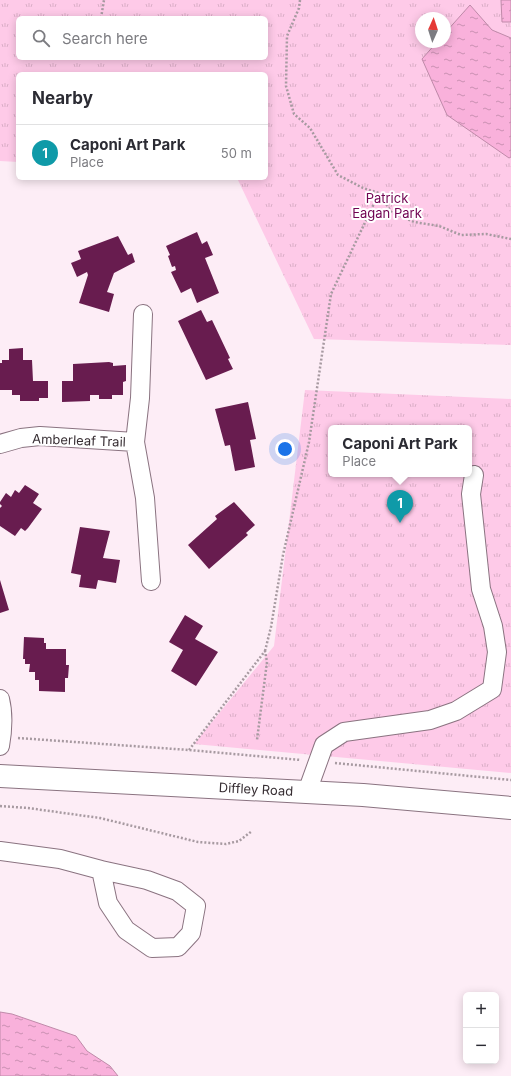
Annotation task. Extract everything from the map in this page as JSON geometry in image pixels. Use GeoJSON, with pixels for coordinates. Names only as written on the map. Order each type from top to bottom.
{"type":"FeatureCollection","features":[{"type":"Feature","properties":{"kind":"main road","name":"Diffley Road"},"geometry":{"type":"LineString","coordinates":[[0,776],[363,795],[511,808]]}},
{"type":"Feature","properties":{"kind":"street"},"geometry":{"type":"LineString","coordinates":[[142,314],[140,398],[135,442],[145,498],[152,581]]}},
{"type":"Feature","properties":{"kind":"street","name":"Amberleaf Trail"},"geometry":{"type":"LineString","coordinates":[[0,444],[21,438],[40,436],[135,442]]}},
{"type":"Feature","properties":{"kind":"street"},"geometry":{"type":"LineString","coordinates":[[307,792],[324,745],[344,732],[430,720],[456,711],[492,689],[497,652],[493,626],[481,589],[471,494],[474,475]]}},
{"type":"Feature","properties":{"kind":"street"},"geometry":{"type":"LineString","coordinates":[[0,698],[4,724],[1,742]]}},
{"type":"Feature","properties":{"kind":"street"},"geometry":{"type":"LineString","coordinates":[[0,851],[60,860],[147,880],[177,891],[196,906],[191,933],[178,947],[152,948],[126,930],[108,903],[101,870]]}},
{"type":"Feature","properties":{"kind":"path"},"geometry":{"type":"LineString","coordinates":[[101,16],[104,0]]}},
{"type":"Feature","properties":{"kind":"path"},"geometry":{"type":"LineString","coordinates":[[300,0],[299,8],[287,36],[286,86],[294,114],[310,128],[338,175],[363,188],[379,193],[392,213],[414,222],[439,226],[461,235],[486,234],[511,239]]}},
{"type":"Feature","properties":{"kind":"path"},"geometry":{"type":"LineString","coordinates":[[188,750],[265,651],[271,627],[283,555],[308,442],[331,294],[379,193]]}},
{"type":"Feature","properties":{"kind":"path"},"geometry":{"type":"LineString","coordinates":[[257,740],[267,662],[265,651]]}},
{"type":"Feature","properties":{"kind":"path"},"geometry":{"type":"LineString","coordinates":[[1,742],[188,750],[511,780]]}},
{"type":"Feature","properties":{"kind":"path"},"geometry":{"type":"LineString","coordinates":[[0,806],[28,808],[100,818],[198,842],[226,844],[239,841],[252,831]]}},
{"type":"Feature","properties":{"kind":"green space","name":"Patrick Eagan Park"},"geometry":{"type":"Polygon","coordinates":[[[0,0],[511,0],[511,345],[314,339],[238,180],[268,180],[268,72],[16,72],[16,162],[0,161],[0,0]]]}},
{"type":"Feature","properties":{"kind":"green space"},"geometry":{"type":"Polygon","coordinates":[[[305,390],[511,399],[511,773],[194,744],[274,646],[305,390]]]}},
{"type":"Feature","properties":{"kind":"water"},"geometry":{"type":"Polygon","coordinates":[[[501,0],[511,0],[511,22],[502,22],[501,0]]]}},
{"type":"Feature","properties":{"kind":"water"},"geometry":{"type":"Polygon","coordinates":[[[470,5],[492,30],[511,38],[511,157],[509,158],[447,115],[422,59],[432,48],[451,48],[451,26],[470,5]]]}},
{"type":"Feature","properties":{"kind":"water"},"geometry":{"type":"Polygon","coordinates":[[[0,1012],[12,1014],[76,1036],[87,1051],[110,1066],[118,1076],[0,1076],[0,1012]]]}},
{"type":"Feature","properties":{"kind":"building"},"geometry":{"type":"Polygon","coordinates":[[[197,232],[202,244],[207,241],[213,255],[205,258],[219,293],[197,303],[191,288],[181,293],[171,272],[176,270],[175,266],[172,267],[168,256],[170,255],[166,246],[197,232]]]}},
{"type":"Feature","properties":{"kind":"building"},"geometry":{"type":"Polygon","coordinates":[[[118,236],[128,255],[132,253],[135,262],[114,273],[107,292],[114,294],[109,312],[79,303],[88,275],[87,272],[77,277],[71,263],[81,259],[78,251],[118,236]]]}},
{"type":"Feature","properties":{"kind":"building"},"geometry":{"type":"Polygon","coordinates":[[[201,310],[207,322],[212,320],[230,358],[228,359],[233,369],[206,380],[178,321],[201,310]]]}},
{"type":"Feature","properties":{"kind":"building"},"geometry":{"type":"Polygon","coordinates":[[[23,348],[23,360],[32,360],[33,381],[48,381],[48,398],[39,398],[39,401],[20,401],[20,395],[12,395],[12,390],[0,390],[0,363],[2,363],[2,360],[9,360],[9,349],[23,348]]]}},
{"type":"Feature","properties":{"kind":"building"},"geometry":{"type":"Polygon","coordinates":[[[113,363],[113,366],[126,365],[126,381],[123,382],[123,395],[112,395],[112,399],[99,399],[99,395],[90,395],[90,401],[62,402],[62,381],[73,381],[73,364],[113,363]]]}},
{"type":"Feature","properties":{"kind":"building"},"geometry":{"type":"Polygon","coordinates":[[[248,402],[256,439],[250,440],[255,467],[235,471],[230,445],[225,446],[215,409],[248,402]]]}},
{"type":"Feature","properties":{"kind":"building"},"geometry":{"type":"Polygon","coordinates":[[[25,485],[39,494],[33,503],[42,509],[25,531],[21,528],[15,536],[0,526],[0,508],[2,506],[0,502],[6,493],[11,497],[15,490],[19,493],[25,485]]]}},
{"type":"Feature","properties":{"kind":"building"},"geometry":{"type":"Polygon","coordinates":[[[234,502],[255,525],[246,533],[248,535],[209,569],[188,545],[217,519],[215,516],[234,502]]]}},
{"type":"Feature","properties":{"kind":"building"},"geometry":{"type":"Polygon","coordinates":[[[80,527],[110,531],[103,558],[120,560],[116,583],[98,580],[96,589],[79,587],[81,575],[71,573],[80,527]]]}},
{"type":"Feature","properties":{"kind":"building"},"geometry":{"type":"Polygon","coordinates":[[[0,580],[9,610],[0,613],[0,580]]]}},
{"type":"Feature","properties":{"kind":"building"},"geometry":{"type":"Polygon","coordinates":[[[185,615],[203,626],[195,639],[218,652],[196,686],[171,671],[183,650],[169,642],[185,615]]]}},
{"type":"Feature","properties":{"kind":"building"},"geometry":{"type":"Polygon","coordinates":[[[24,637],[44,638],[46,649],[66,649],[66,665],[69,665],[68,678],[65,678],[65,692],[39,691],[39,680],[35,680],[35,672],[29,672],[30,664],[25,664],[25,659],[23,659],[24,637]]]}},
{"type":"Feature","properties":{"kind":"place","name":"Caponi Art Park"},"geometry":{"type":"Point","coordinates":[400,523]}}]}
